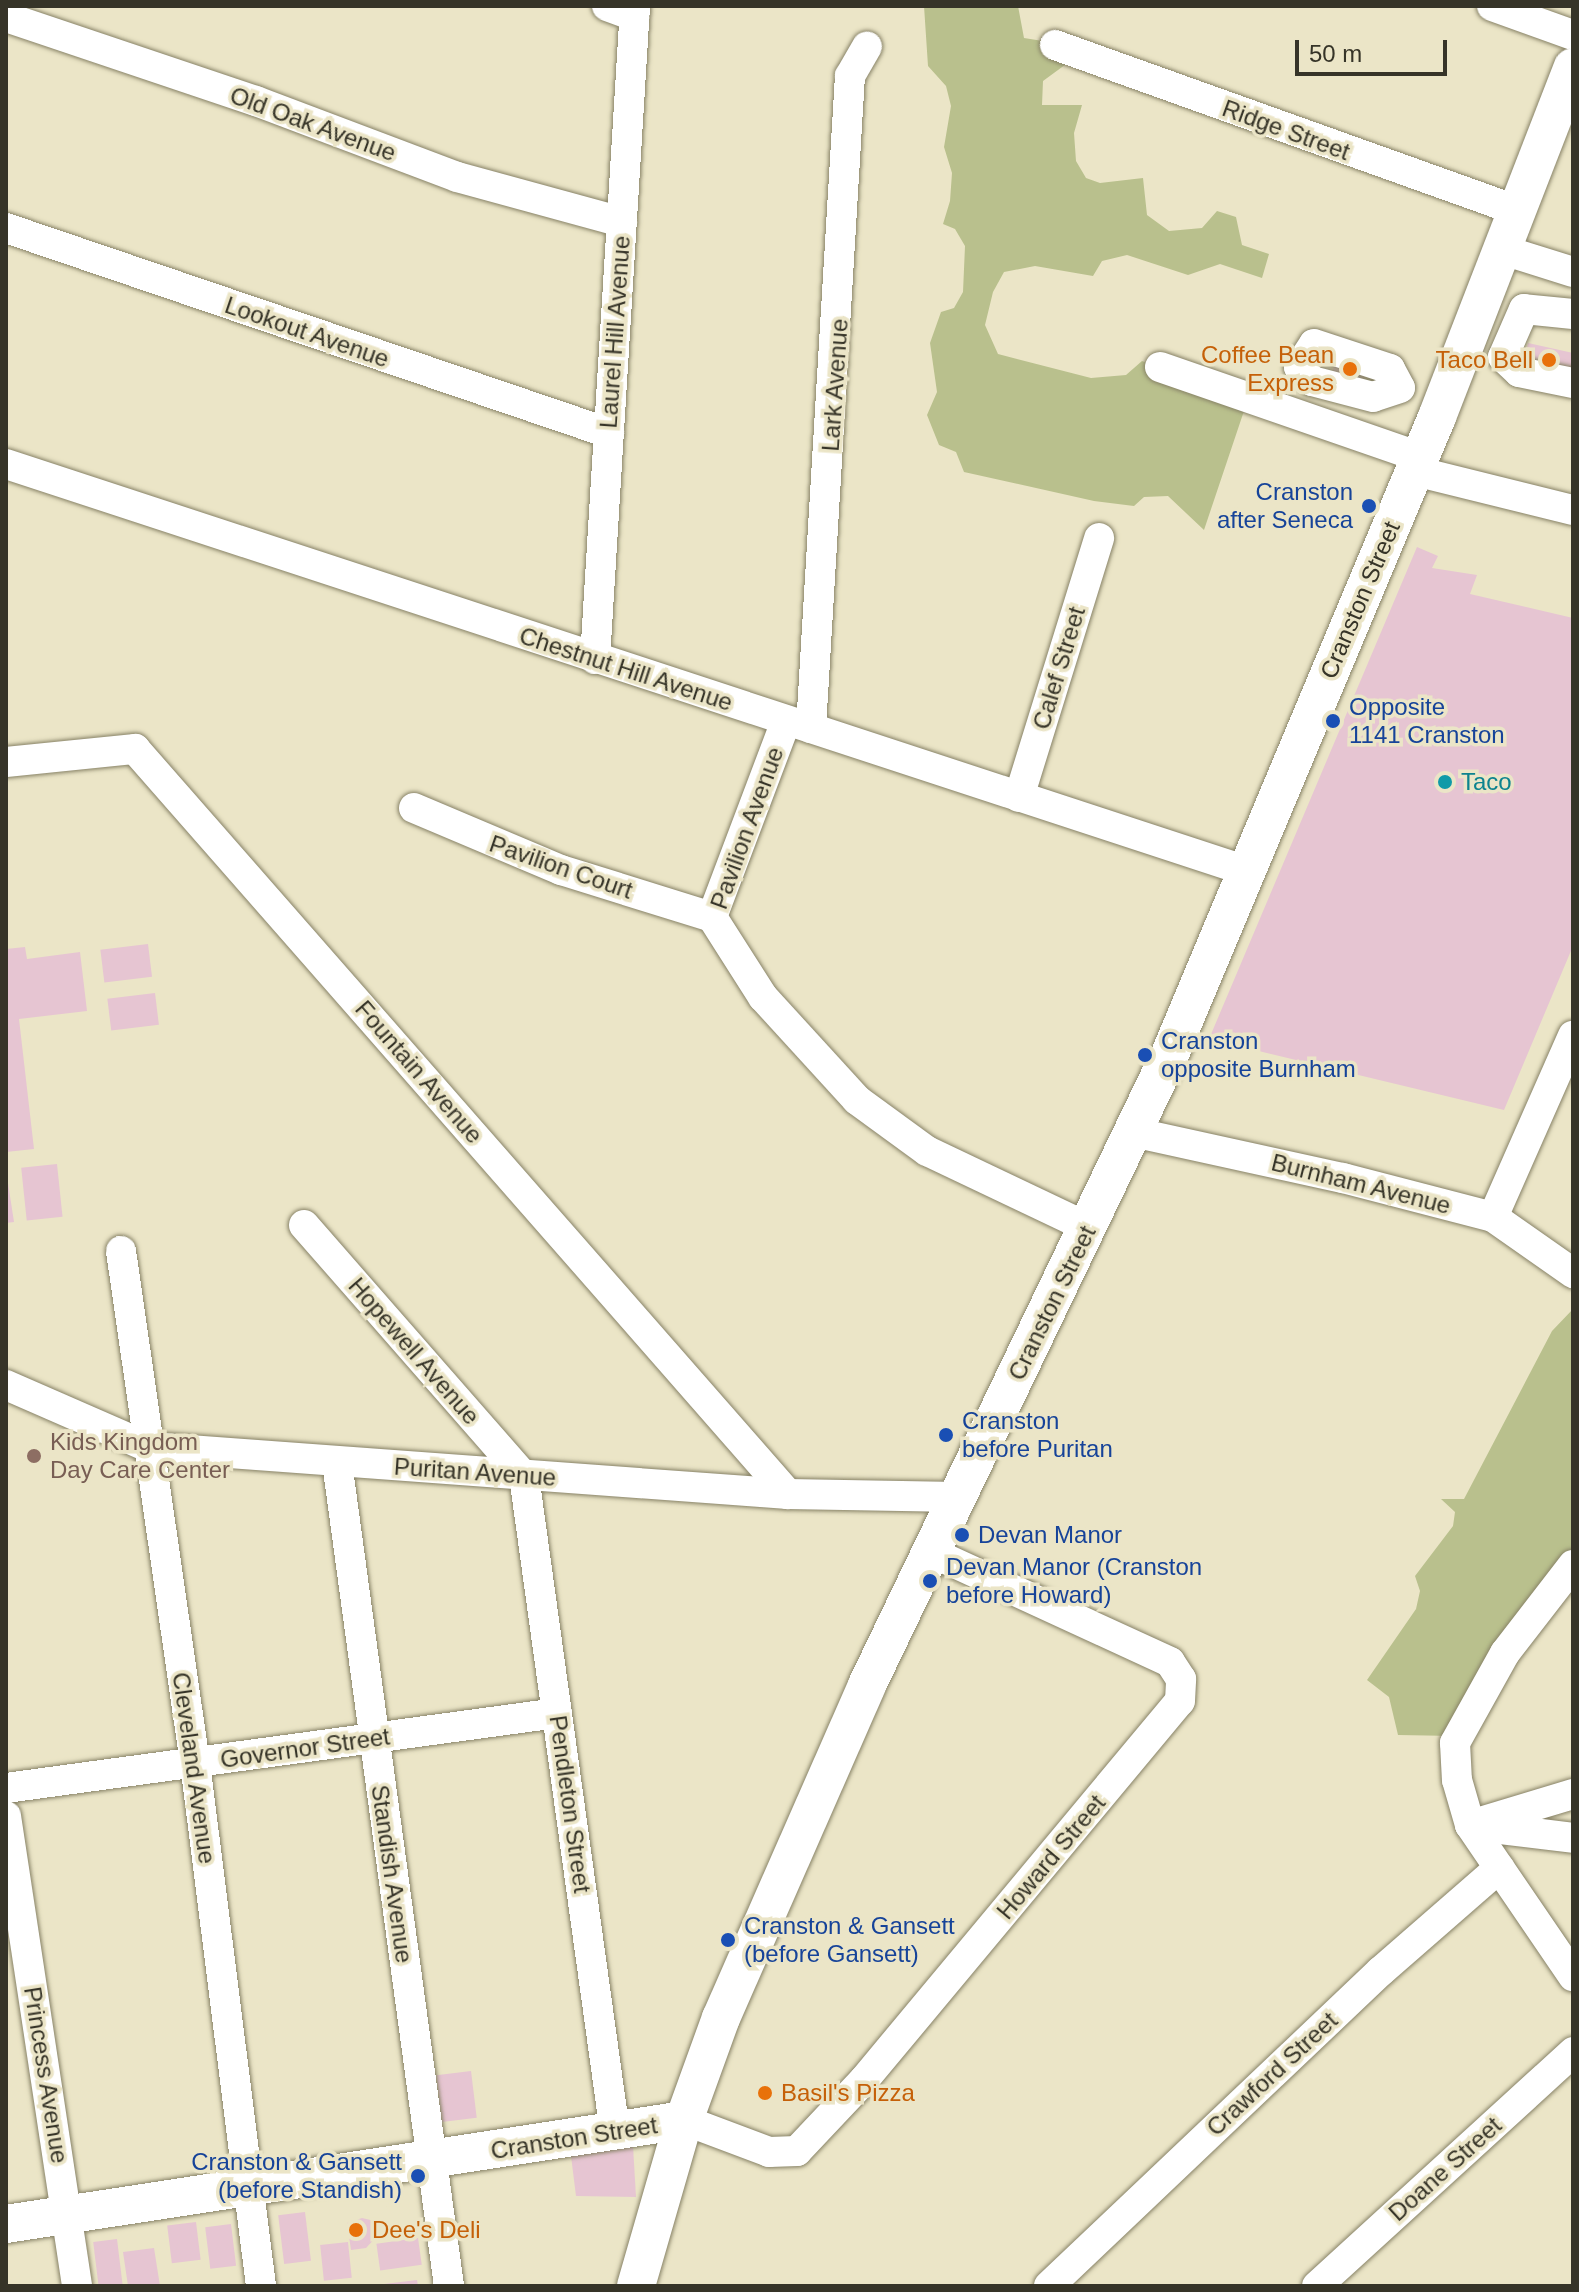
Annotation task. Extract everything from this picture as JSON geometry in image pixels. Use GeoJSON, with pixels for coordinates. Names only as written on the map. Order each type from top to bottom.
{"type":"FeatureCollection","features":[{"type":"Feature","properties":{"kind":"main road","name":"Cranston Street"},"geometry":{"type":"LineString","coordinates":[[6,2224],[684,2120],[721,2018],[931,1552],[1089,1228],[1247,871],[1418,464],[1573,67]]}},
{"type":"Feature","properties":{"kind":"main road"},"geometry":{"type":"LineString","coordinates":[[636,2286],[684,2120]]}},
{"type":"Feature","properties":{"kind":"street"},"geometry":{"type":"LineString","coordinates":[[1492,6],[1573,35]]}},
{"type":"Feature","properties":{"kind":"street","name":"Laurel Hill Avenue"},"geometry":{"type":"LineString","coordinates":[[595,659],[622,222],[625,9]]}},
{"type":"Feature","properties":{"kind":"street","name":"Old Oak Avenue"},"geometry":{"type":"LineString","coordinates":[[6,17],[256,101],[457,177],[622,222]]}},
{"type":"Feature","properties":{"kind":"street","name":"Ridge Street"},"geometry":{"type":"LineString","coordinates":[[1055,45],[1518,211]]}},
{"type":"Feature","properties":{"kind":"street","name":"Lark Avenue"},"geometry":{"type":"LineString","coordinates":[[799,724],[850,76],[867,46]]}},
{"type":"Feature","properties":{"kind":"street","name":"Lookout Avenue"},"geometry":{"type":"LineString","coordinates":[[6,228],[609,433]]}},
{"type":"Feature","properties":{"kind":"street"},"geometry":{"type":"LineString","coordinates":[[1503,250],[1573,272]]}},
{"type":"Feature","properties":{"kind":"street"},"geometry":{"type":"LineString","coordinates":[[1573,314],[1524,309],[1503,357],[1519,372],[1573,383]]}},
{"type":"Feature","properties":{"kind":"street"},"geometry":{"type":"LineString","coordinates":[[1160,367],[1418,464],[1573,510]]}},
{"type":"Feature","properties":{"kind":"street","name":"Chestnut Hill Avenue"},"geometry":{"type":"LineString","coordinates":[[6,464],[1247,871]]}},
{"type":"Feature","properties":{"kind":"street","name":"Calef Street"},"geometry":{"type":"LineString","coordinates":[[1019,797],[1099,538]]}},
{"type":"Feature","properties":{"kind":"street","name":"Pavilion Avenue"},"geometry":{"type":"LineString","coordinates":[[799,724],[712,917],[763,997],[857,1100],[927,1151],[1089,1228]]}},
{"type":"Feature","properties":{"kind":"street","name":"Fountain Avenue"},"geometry":{"type":"LineString","coordinates":[[6,762],[135,749],[788,1494]]}},
{"type":"Feature","properties":{"kind":"street","name":"Pavilion Court"},"geometry":{"type":"LineString","coordinates":[[414,808],[561,870],[712,917]]}},
{"type":"Feature","properties":{"kind":"street"},"geometry":{"type":"LineString","coordinates":[[1493,1217],[1573,1036]]}},
{"type":"Feature","properties":{"kind":"street","name":"Burnham Avenue"},"geometry":{"type":"LineString","coordinates":[[1133,1132],[1343,1178],[1493,1217],[1573,1273]]}},
{"type":"Feature","properties":{"kind":"street","name":"Hopewell Avenue"},"geometry":{"type":"LineString","coordinates":[[304,1225],[524,1476]]}},
{"type":"Feature","properties":{"kind":"street","name":"Cleveland Avenue"},"geometry":{"type":"LineString","coordinates":[[121,1251],[195,1763],[261,2286]]}},
{"type":"Feature","properties":{"kind":"street","name":"Puritan Avenue"},"geometry":{"type":"LineString","coordinates":[[6,1385],[148,1447],[788,1494],[958,1497]]}},
{"type":"Feature","properties":{"kind":"street","name":"Standish Avenue"},"geometry":{"type":"LineString","coordinates":[[337,1462],[449,2286]]}},
{"type":"Feature","properties":{"kind":"street","name":"Pendleton Street"},"geometry":{"type":"LineString","coordinates":[[524,1476],[615,2133]]}},
{"type":"Feature","properties":{"kind":"street","name":"Howard Street"},"geometry":{"type":"LineString","coordinates":[[684,2120],[769,2152],[797,2151],[864,2080],[1180,1701],[1181,1679],[1170,1662],[931,1552]]}},
{"type":"Feature","properties":{"kind":"street"},"geometry":{"type":"LineString","coordinates":[[1573,1565],[1505,1653],[1455,1743],[1457,1780],[1470,1825],[1573,1976]]}},
{"type":"Feature","properties":{"kind":"street"},"geometry":{"type":"LineString","coordinates":[[1540,1610],[1573,1601]]}},
{"type":"Feature","properties":{"kind":"street","name":"Governor Street"},"geometry":{"type":"LineString","coordinates":[[6,1788],[557,1713]]}},
{"type":"Feature","properties":{"kind":"street"},"geometry":{"type":"LineString","coordinates":[[1470,1825],[1573,1794]]}},
{"type":"Feature","properties":{"kind":"street","name":"Princess Avenue"},"geometry":{"type":"LineString","coordinates":[[6,1816],[77,2286]]}},
{"type":"Feature","properties":{"kind":"street"},"geometry":{"type":"LineString","coordinates":[[1470,1825],[1573,1838]]}},
{"type":"Feature","properties":{"kind":"street","name":"Crawford Street"},"geometry":{"type":"LineString","coordinates":[[1050,2286],[1381,1971],[1499,1868]]}},
{"type":"Feature","properties":{"kind":"street","name":"Doane Street"},"geometry":{"type":"LineString","coordinates":[[1317,2286],[1573,2052]]}},
{"type":"Feature","properties":{"kind":"green space"},"geometry":{"type":"Polygon","coordinates":[[[924,6],[1018,6],[1024,38],[1074,46],[1073,59],[1043,81],[1042,105],[1082,105],[1074,133],[1076,161],[1086,178],[1100,183],[1143,178],[1147,215],[1169,231],[1202,228],[1217,211],[1236,217],[1242,245],[1269,254],[1262,278],[1220,264],[1188,275],[1127,255],[1102,261],[1093,276],[1035,266],[1004,272],[993,292],[985,325],[998,354],[1091,378],[1126,375],[1142,361],[1248,399],[1204,530],[1168,496],[1144,497],[1134,506],[1094,501],[964,472],[956,452],[939,445],[927,415],[937,392],[930,343],[941,312],[954,308],[963,292],[965,246],[955,229],[943,224],[950,201],[952,173],[944,147],[951,106],[946,86],[928,66],[924,6]]]}},
{"type":"Feature","properties":{"kind":"green space"},"geometry":{"type":"Polygon","coordinates":[[[1573,1309],[1573,1564],[1455,1736],[1398,1735],[1389,1697],[1367,1680],[1416,1609],[1420,1591],[1415,1576],[1453,1526],[1455,1512],[1441,1499],[1464,1499],[1552,1331],[1573,1309]]]}},
{"type":"Feature","properties":{"kind":"building","name":"Taco Bell"},"geometry":{"type":"Polygon","coordinates":[[[1528,343],[1573,353],[1573,379],[1523,367],[1528,343]]]}},
{"type":"Feature","properties":{"kind":"building","name":"Coffee Bean Express"},"geometry":{"type":"Polygon","coordinates":[[[1338,354],[1369,364],[1363,384],[1332,374],[1338,354]]]}},
{"type":"Feature","properties":{"kind":"building","name":"Taco"},"geometry":{"type":"Polygon","coordinates":[[[1417,547],[1438,556],[1432,568],[1477,575],[1470,594],[1573,618],[1573,946],[1504,1110],[1209,1039],[1417,547]]]}},
{"type":"Feature","properties":{"kind":"building"},"geometry":{"type":"Polygon","coordinates":[[[148,944],[152,977],[104,983],[100,950],[148,944]]]}},
{"type":"Feature","properties":{"kind":"building"},"geometry":{"type":"Polygon","coordinates":[[[25,947],[27,959],[80,952],[87,1011],[19,1019],[34,1149],[6,1152],[6,949],[25,947]]]}},
{"type":"Feature","properties":{"kind":"building"},"geometry":{"type":"Polygon","coordinates":[[[155,993],[159,1025],[111,1031],[107,999],[155,993]]]}},
{"type":"Feature","properties":{"kind":"building"},"geometry":{"type":"Polygon","coordinates":[[[57,1164],[63,1217],[27,1220],[21,1168],[57,1164]]]}},
{"type":"Feature","properties":{"kind":"building"},"geometry":{"type":"Polygon","coordinates":[[[6,1170],[14,1222],[6,1223],[6,1170]]]}},
{"type":"Feature","properties":{"kind":"building"},"geometry":{"type":"Polygon","coordinates":[[[471,2071],[477,2118],[442,2122],[436,2075],[471,2071]]]}},
{"type":"Feature","properties":{"kind":"building"},"geometry":{"type":"Polygon","coordinates":[[[633,2146],[636,2197],[576,2196],[571,2156],[633,2146]]]}},
{"type":"Feature","properties":{"kind":"building"},"geometry":{"type":"Polygon","coordinates":[[[305,2212],[311,2261],[284,2264],[278,2215],[305,2212]]]}},
{"type":"Feature","properties":{"kind":"building"},"geometry":{"type":"Polygon","coordinates":[[[362,2218],[379,2222],[378,2235],[366,2248],[351,2250],[347,2223],[362,2218]]]}},
{"type":"Feature","properties":{"kind":"building"},"geometry":{"type":"Polygon","coordinates":[[[196,2222],[201,2260],[172,2263],[167,2226],[196,2222]]]}},
{"type":"Feature","properties":{"kind":"building"},"geometry":{"type":"Polygon","coordinates":[[[231,2224],[236,2266],[210,2269],[205,2227],[231,2224]]]}},
{"type":"Feature","properties":{"kind":"building"},"geometry":{"type":"Polygon","coordinates":[[[418,2238],[422,2265],[380,2271],[376,2244],[418,2238]]]}},
{"type":"Feature","properties":{"kind":"building"},"geometry":{"type":"Polygon","coordinates":[[[117,2239],[123,2286],[99,2286],[93,2242],[117,2239]]]}},
{"type":"Feature","properties":{"kind":"building"},"geometry":{"type":"Polygon","coordinates":[[[348,2242],[352,2278],[324,2281],[320,2245],[348,2242]]]}},
{"type":"Feature","properties":{"kind":"building"},"geometry":{"type":"Polygon","coordinates":[[[154,2248],[160,2286],[128,2286],[123,2252],[154,2248]]]}},
{"type":"Feature","properties":{"kind":"building"},"geometry":{"type":"Polygon","coordinates":[[[417,2280],[418,2286],[384,2286],[384,2284],[417,2280]]]}},
{"type":"Feature","properties":{"kind":"place","name":"Taco Bell"},"geometry":{"type":"Point","coordinates":[1549,360]}},
{"type":"Feature","properties":{"kind":"place","name":"Coffee Bean Express"},"geometry":{"type":"Point","coordinates":[1350,369]}},
{"type":"Feature","properties":{"kind":"place","name":"Cranston after Seneca"},"geometry":{"type":"Point","coordinates":[1369,506]}},
{"type":"Feature","properties":{"kind":"place","name":"Opposite 1141 Cranston"},"geometry":{"type":"Point","coordinates":[1333,721]}},
{"type":"Feature","properties":{"kind":"place","name":"Taco"},"geometry":{"type":"Point","coordinates":[1445,782]}},
{"type":"Feature","properties":{"kind":"place","name":"Cranston opposite Burnham"},"geometry":{"type":"Point","coordinates":[1145,1055]}},
{"type":"Feature","properties":{"kind":"place","name":"Cranston before Puritan"},"geometry":{"type":"Point","coordinates":[946,1435]}},
{"type":"Feature","properties":{"kind":"place","name":"Kids Kingdom Day Care Center"},"geometry":{"type":"Point","coordinates":[34,1456]}},
{"type":"Feature","properties":{"kind":"place","name":"Devan Manor"},"geometry":{"type":"Point","coordinates":[962,1535]}},
{"type":"Feature","properties":{"kind":"place","name":"Devan Manor (Cranston before Howard)"},"geometry":{"type":"Point","coordinates":[930,1581]}},
{"type":"Feature","properties":{"kind":"place","name":"Cranston & Gansett (before Gansett)"},"geometry":{"type":"Point","coordinates":[728,1940]}},
{"type":"Feature","properties":{"kind":"place","name":"Basil's Pizza"},"geometry":{"type":"Point","coordinates":[765,2093]}},
{"type":"Feature","properties":{"kind":"place","name":"Cranston & Gansett (before Standish)"},"geometry":{"type":"Point","coordinates":[418,2176]}},
{"type":"Feature","properties":{"kind":"place","name":"Dee's Deli"},"geometry":{"type":"Point","coordinates":[356,2230]}}]}
